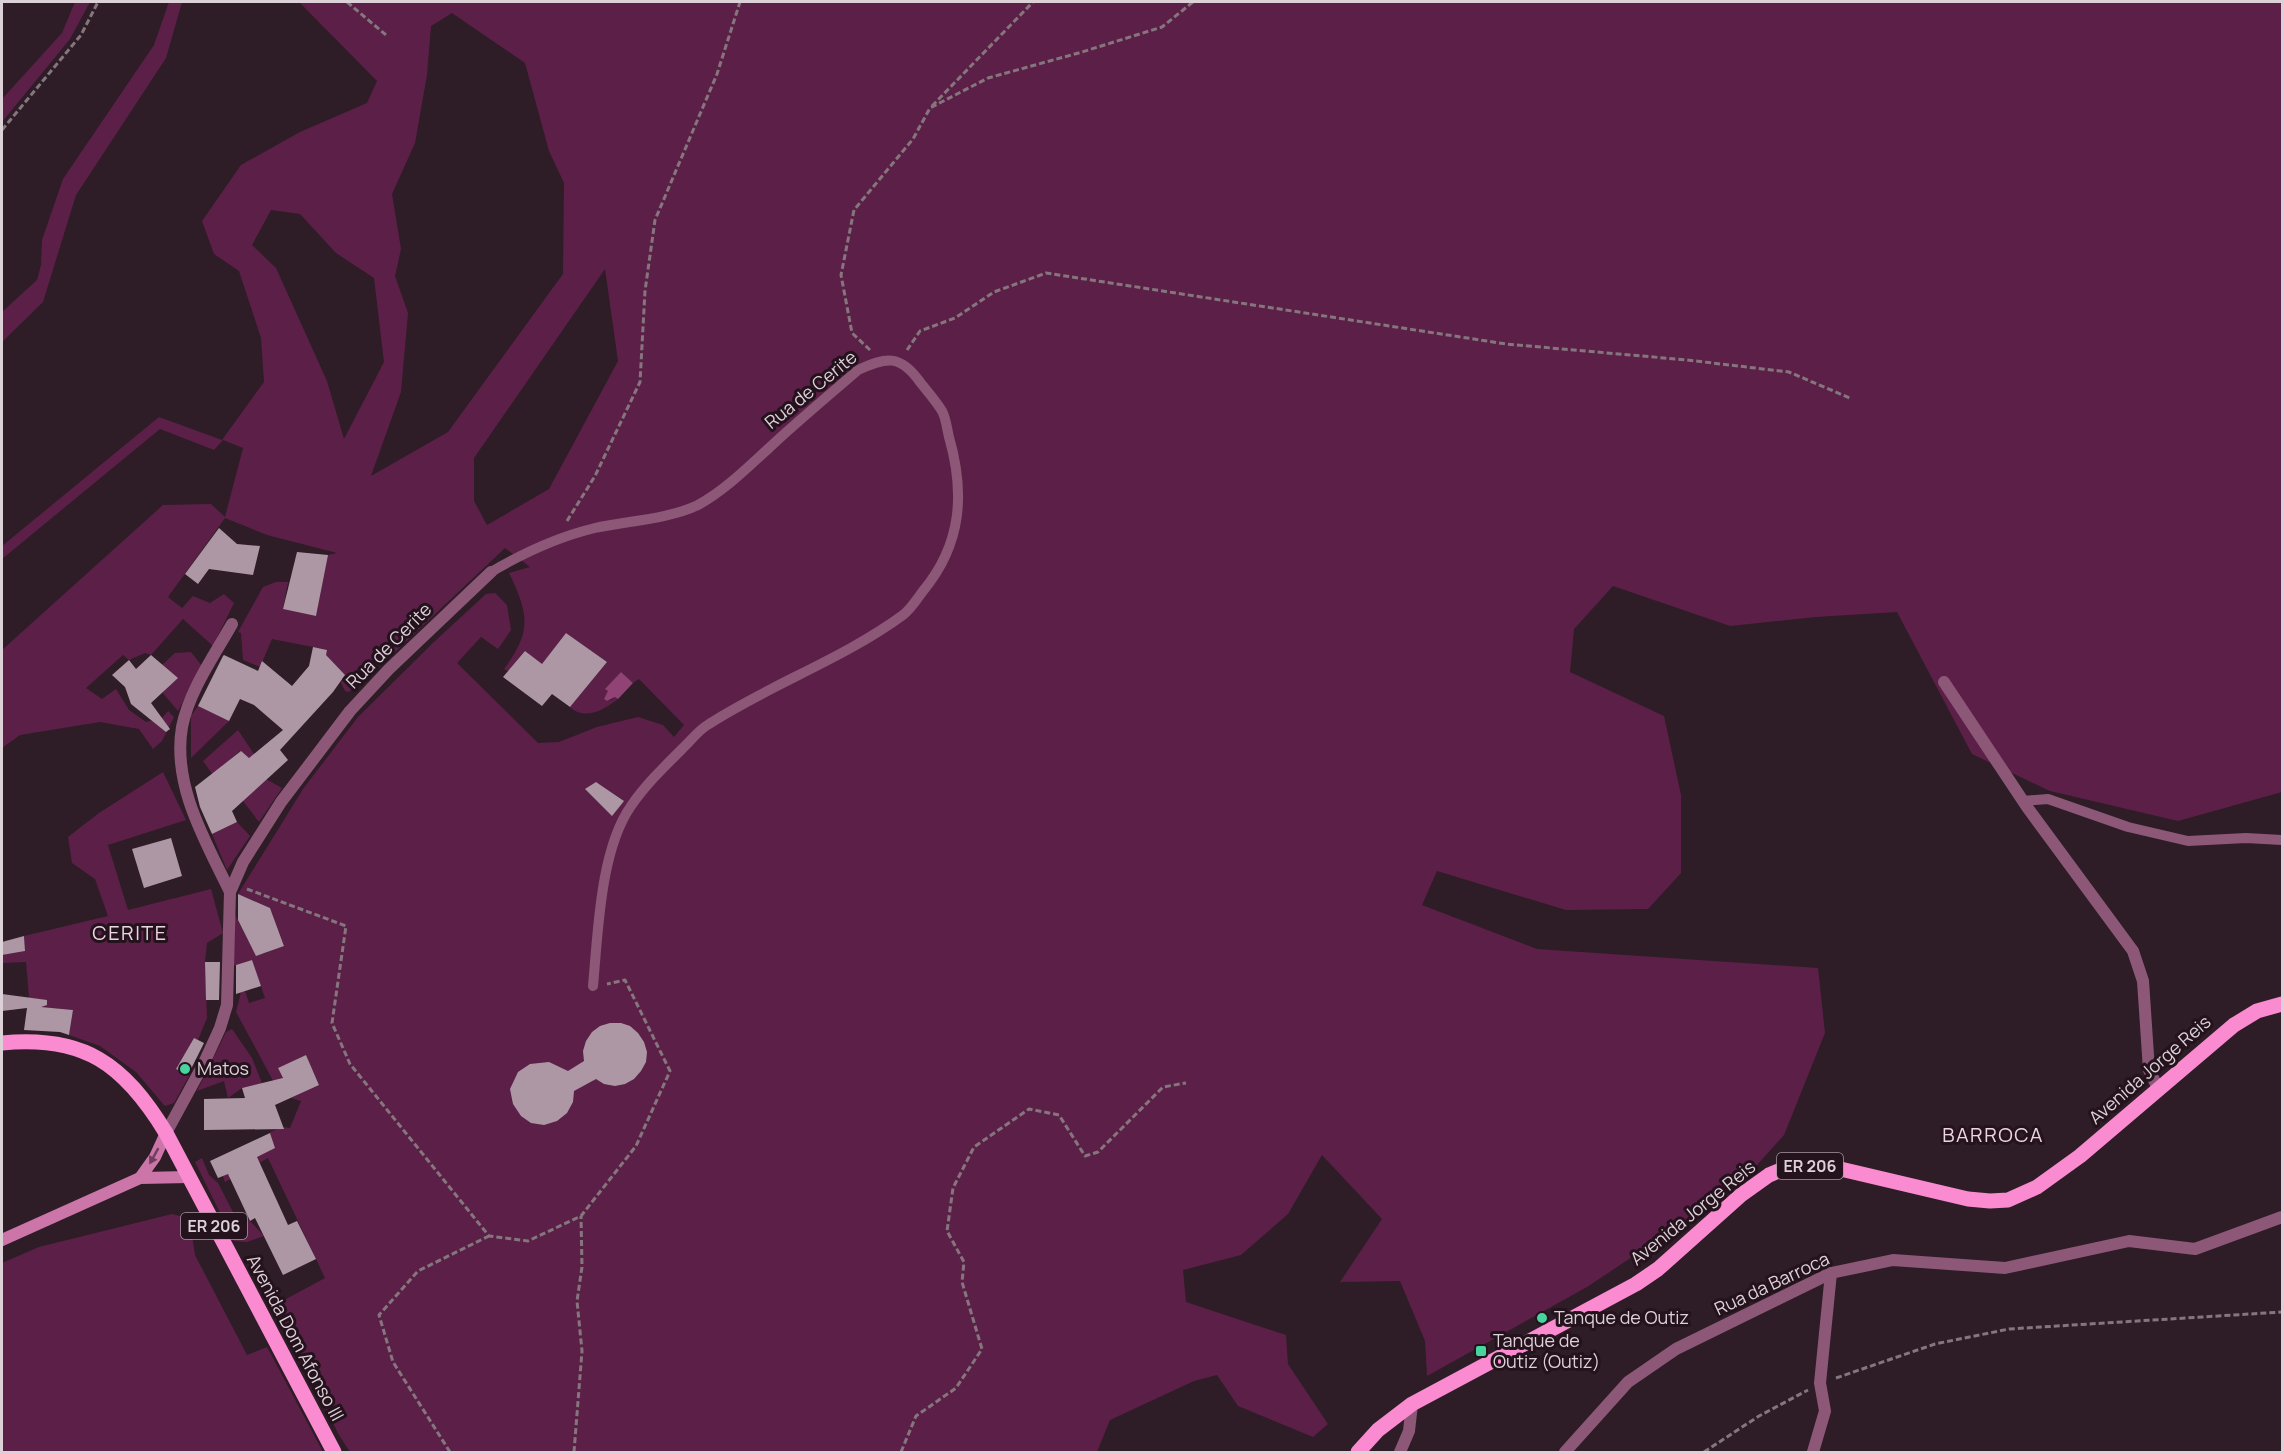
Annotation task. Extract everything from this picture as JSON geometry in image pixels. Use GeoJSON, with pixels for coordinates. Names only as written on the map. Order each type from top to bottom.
{"type":"FeatureCollection","features":[{"type":"Feature","properties":{"kind":"main road","name":"Avenida Jorge Reis"},"geometry":{"type":"LineString","coordinates":[[1358,1452],[1393,1417],[1412,1404],[1636,1284],[1658,1269],[1741,1195],[1776,1172],[1797,1167],[1832,1167],[1956,1197],[2008,1200],[2029,1192],[2063,1169],[2234,1025],[2257,1011],[2283,1004]]}},
{"type":"Feature","properties":{"kind":"main road","name":"Avenida Dom Afonso III"},"geometry":{"type":"LineString","coordinates":[[2,1043],[33,1041],[62,1044],[100,1060],[129,1084],[148,1106],[189,1177],[334,1452]]}},
{"type":"Feature","properties":{"kind":"street","name":"Rua de Cerite"},"geometry":{"type":"LineString","coordinates":[[165,1133],[203,1065],[220,1028],[227,1005],[232,888],[243,862],[281,802],[350,711],[389,669],[491,572]]}},
{"type":"Feature","properties":{"kind":"street","name":"Rua de Cerite"},"geometry":{"type":"LineString","coordinates":[[232,624],[195,691],[182,726],[180,753],[185,786],[197,823],[232,888]]}},
{"type":"Feature","properties":{"kind":"street"},"geometry":{"type":"LineString","coordinates":[[1944,682],[2023,801],[2133,951],[2143,981],[2149,1070],[2158,1088]]}},
{"type":"Feature","properties":{"kind":"street"},"geometry":{"type":"LineString","coordinates":[[140,1178],[155,1157],[165,1133]]}},
{"type":"Feature","properties":{"kind":"street"},"geometry":{"type":"LineString","coordinates":[[2,1240],[140,1178],[189,1177]]}},
{"type":"Feature","properties":{"kind":"street","name":"Rua da Barroca"},"geometry":{"type":"LineString","coordinates":[[1565,1452],[1628,1382],[1666,1356],[1832,1273],[1893,1260],[2005,1268],[2128,1241],[2195,1249],[2283,1217]]}},
{"type":"Feature","properties":{"kind":"street"},"geometry":{"type":"LineString","coordinates":[[1813,1452],[1825,1411],[1821,1383],[1832,1273]]}},
{"type":"Feature","properties":{"kind":"street"},"geometry":{"type":"LineString","coordinates":[[1400,1452],[1409,1431],[1412,1404]]}},
{"type":"Feature","properties":{"kind":"lane","name":"Rua de Cerite"},"geometry":{"type":"LineString","coordinates":[[491,572],[521,554],[557,538],[653,518],[696,506],[714,495],[744,470],[858,370],[880,360],[899,361]]}},
{"type":"Feature","properties":{"kind":"lane"},"geometry":{"type":"LineString","coordinates":[[593,986],[599,922],[610,855],[618,826],[631,805],[666,765],[706,725],[762,692],[848,648],[905,614],[932,580],[951,546],[959,503],[957,466],[943,412],[917,377],[899,361]]}},
{"type":"Feature","properties":{"kind":"lane"},"geometry":{"type":"LineString","coordinates":[[2023,801],[2048,799],[2128,827],[2187,841],[2246,838],[2283,840]]}},
{"type":"Feature","properties":{"kind":"path"},"geometry":{"type":"LineString","coordinates":[[2,130],[81,35],[98,2]]}},
{"type":"Feature","properties":{"kind":"path"},"geometry":{"type":"LineString","coordinates":[[347,2],[386,35]]}},
{"type":"Feature","properties":{"kind":"path"},"geometry":{"type":"LineString","coordinates":[[557,538],[595,476],[640,382],[645,291],[655,220],[717,74],[740,2]]}},
{"type":"Feature","properties":{"kind":"path"},"geometry":{"type":"LineString","coordinates":[[880,360],[852,333],[841,275],[854,210],[913,138],[930,108],[1032,2]]}},
{"type":"Feature","properties":{"kind":"path"},"geometry":{"type":"LineString","coordinates":[[930,108],[988,78],[1162,27],[1193,2]]}},
{"type":"Feature","properties":{"kind":"path"},"geometry":{"type":"LineString","coordinates":[[899,361],[920,331],[955,318],[994,292],[1046,273],[1506,344],[1687,360],[1788,372],[1852,399]]}},
{"type":"Feature","properties":{"kind":"path"},"geometry":{"type":"LineString","coordinates":[[232,888],[346,926],[332,1023],[350,1064],[489,1236]]}},
{"type":"Feature","properties":{"kind":"path"},"geometry":{"type":"LineString","coordinates":[[450,1452],[393,1362],[379,1315],[418,1271],[489,1236],[528,1241],[581,1216],[636,1146],[670,1071],[625,980],[593,986]]}},
{"type":"Feature","properties":{"kind":"path"},"geometry":{"type":"LineString","coordinates":[[901,1452],[916,1416],[956,1388],[982,1349],[962,1282],[964,1262],[947,1232],[953,1188],[974,1147],[1029,1109],[1059,1115],[1085,1156],[1098,1152],[1163,1087],[1186,1083]]}},
{"type":"Feature","properties":{"kind":"path"},"geometry":{"type":"LineString","coordinates":[[574,1452],[582,1351],[578,1301],[582,1267],[581,1216]]}},
{"type":"Feature","properties":{"kind":"path"},"geometry":{"type":"LineString","coordinates":[[1704,1452],[1759,1416],[1821,1383],[1935,1344],[2008,1329],[2283,1312]]}},
{"type":"Feature","properties":{"kind":"shaded area"},"geometry":{"type":"Polygon","coordinates":[[[75,2],[90,2],[70,39],[2,122],[2,99],[62,33],[75,2]]]}},
{"type":"Feature","properties":{"kind":"shaded area"},"geometry":{"type":"Polygon","coordinates":[[[169,2],[182,2],[166,58],[76,195],[43,302],[2,342],[2,312],[37,280],[41,265],[42,240],[63,179],[154,45],[169,2]]]}},
{"type":"Feature","properties":{"kind":"shaded area"},"geometry":{"type":"Polygon","coordinates":[[[299,2],[2282,2],[2282,792],[2178,821],[2050,791],[1972,754],[1897,612],[1730,626],[1613,586],[1574,629],[1570,672],[1664,716],[1681,795],[1681,873],[1648,909],[1566,910],[1437,871],[1422,905],[1537,949],[1818,968],[1825,1033],[1784,1135],[1757,1165],[1701,1211],[1587,1287],[1427,1376],[1425,1341],[1400,1281],[1340,1282],[1382,1219],[1322,1155],[1288,1214],[1241,1255],[1183,1270],[1186,1302],[1286,1335],[1288,1364],[1328,1424],[1313,1437],[1238,1406],[1217,1375],[1194,1381],[1110,1420],[1097,1452],[350,1452],[273,1306],[325,1278],[268,1158],[225,1182],[223,1176],[241,1163],[274,1148],[270,1132],[283,1127],[290,1128],[301,1101],[291,1098],[319,1084],[306,1055],[278,1068],[287,1088],[277,1088],[236,1012],[241,992],[245,991],[249,1003],[265,998],[252,960],[233,966],[235,915],[252,948],[258,946],[263,954],[284,945],[270,908],[238,894],[303,789],[358,717],[486,594],[495,593],[507,605],[511,630],[498,649],[481,637],[457,663],[538,743],[559,742],[597,727],[638,717],[663,725],[674,737],[684,725],[639,679],[633,683],[621,672],[604,699],[607,701],[615,697],[618,699],[613,703],[588,714],[570,707],[607,662],[566,633],[542,665],[525,651],[508,671],[504,669],[519,644],[524,622],[521,600],[509,573],[530,567],[505,548],[349,692],[345,691],[341,683],[345,675],[312,669],[326,652],[323,649],[272,639],[260,667],[243,660],[241,633],[238,632],[263,587],[276,582],[288,582],[283,609],[316,616],[321,590],[310,587],[328,555],[337,553],[267,535],[225,518],[168,597],[182,608],[193,596],[210,603],[224,594],[234,603],[213,646],[183,619],[151,655],[145,653],[129,660],[123,655],[86,688],[102,699],[116,689],[129,710],[146,722],[162,718],[168,711],[174,717],[162,741],[153,749],[139,729],[100,722],[20,735],[2,748],[2,650],[163,505],[211,504],[225,517],[243,448],[223,440],[214,450],[160,429],[2,559],[2,546],[159,417],[222,440],[264,382],[261,338],[239,271],[214,254],[202,221],[241,165],[300,132],[367,103],[377,81],[299,2]],[[452,13],[431,26],[427,75],[415,143],[392,194],[401,249],[395,276],[408,313],[401,392],[371,476],[448,432],[563,274],[564,183],[549,151],[525,63],[452,13]],[[271,210],[252,245],[276,268],[327,381],[344,439],[384,362],[374,278],[336,253],[300,214],[271,210]],[[605,269],[474,458],[474,501],[487,525],[549,489],[618,361],[605,269]],[[596,782],[586,790],[612,815],[623,800],[596,782]]]}},
{"type":"Feature","properties":{"kind":"shaded area"},"geometry":{"type":"Polygon","coordinates":[[[191,652],[202,666],[178,711],[162,692],[162,665],[175,653],[191,652]]]}},
{"type":"Feature","properties":{"kind":"shaded area"},"geometry":{"type":"Polygon","coordinates":[[[621,672],[633,683],[618,699],[615,697],[607,701],[604,699],[608,691],[605,689],[621,672]]]}},
{"type":"Feature","properties":{"kind":"shaded area"},"geometry":{"type":"Polygon","coordinates":[[[198,706],[229,721],[191,758],[191,716],[198,706]]]}},
{"type":"Feature","properties":{"kind":"shaded area"},"geometry":{"type":"Polygon","coordinates":[[[238,730],[254,754],[249,758],[240,751],[213,775],[203,761],[238,730]]]}},
{"type":"Feature","properties":{"kind":"shaded area"},"geometry":{"type":"Polygon","coordinates":[[[163,772],[186,820],[108,845],[128,910],[211,889],[223,933],[207,943],[205,962],[207,1018],[198,1040],[194,1038],[176,1069],[189,1076],[174,1103],[165,1106],[136,1072],[100,1046],[69,1035],[73,1010],[41,1007],[29,998],[26,962],[2,963],[2,955],[25,951],[24,936],[108,916],[95,879],[72,863],[68,837],[99,813],[163,772]]]}},
{"type":"Feature","properties":{"kind":"shaded area"},"geometry":{"type":"Polygon","coordinates":[[[266,779],[282,788],[259,822],[243,801],[266,779]]]}},
{"type":"Feature","properties":{"kind":"shaded area"},"geometry":{"type":"Polygon","coordinates":[[[237,822],[250,836],[227,870],[212,834],[237,822]]]}},
{"type":"Feature","properties":{"kind":"shaded area"},"geometry":{"type":"Polygon","coordinates":[[[232,1029],[252,1058],[262,1083],[242,1088],[228,1098],[224,1081],[197,1091],[226,1032],[232,1029]]]}},
{"type":"Feature","properties":{"kind":"shaded area"},"geometry":{"type":"Polygon","coordinates":[[[202,1158],[209,1175],[218,1183],[234,1214],[250,1221],[264,1236],[247,1242],[234,1241],[195,1162],[202,1158]]]}},
{"type":"Feature","properties":{"kind":"shaded area"},"geometry":{"type":"Polygon","coordinates":[[[172,1214],[184,1217],[191,1229],[195,1255],[247,1355],[267,1347],[323,1452],[2,1452],[2,1263],[39,1247],[172,1214]]]}},
{"type":"Feature","properties":{"kind":"building"},"geometry":{"type":"Polygon","coordinates":[[[219,528],[237,544],[260,546],[253,575],[209,569],[198,584],[185,574],[219,528]]]}},
{"type":"Feature","properties":{"kind":"building"},"geometry":{"type":"Polygon","coordinates":[[[297,552],[328,555],[316,616],[283,609],[297,552]]]}},
{"type":"Feature","properties":{"kind":"building"},"geometry":{"type":"Polygon","coordinates":[[[566,633],[607,662],[570,707],[552,694],[542,706],[503,677],[525,651],[542,664],[566,633]]]}},
{"type":"Feature","properties":{"kind":"building"},"geometry":{"type":"Polygon","coordinates":[[[313,647],[327,650],[326,655],[345,675],[333,692],[280,750],[288,760],[232,811],[237,822],[212,834],[200,807],[195,787],[241,751],[249,758],[283,730],[254,705],[240,699],[229,721],[198,706],[223,656],[258,671],[262,661],[292,686],[309,666],[313,647]]]}},
{"type":"Feature","properties":{"kind":"building"},"geometry":{"type":"Polygon","coordinates":[[[151,655],[178,678],[151,703],[170,729],[166,732],[131,704],[125,687],[112,675],[129,660],[136,669],[151,655]]]}},
{"type":"Feature","properties":{"kind":"building"},"geometry":{"type":"Polygon","coordinates":[[[596,782],[624,801],[612,816],[585,789],[596,782]]]}},
{"type":"Feature","properties":{"kind":"building"},"geometry":{"type":"Polygon","coordinates":[[[171,838],[182,876],[144,888],[132,849],[171,838]]]}},
{"type":"Feature","properties":{"kind":"building"},"geometry":{"type":"Polygon","coordinates":[[[238,894],[270,908],[284,946],[256,956],[238,920],[238,894]]]}},
{"type":"Feature","properties":{"kind":"building"},"geometry":{"type":"Polygon","coordinates":[[[24,936],[25,951],[2,955],[2,942],[24,936]]]}},
{"type":"Feature","properties":{"kind":"building"},"geometry":{"type":"Polygon","coordinates":[[[252,960],[261,986],[236,994],[236,965],[252,960]]]}},
{"type":"Feature","properties":{"kind":"building"},"geometry":{"type":"Polygon","coordinates":[[[205,962],[220,962],[219,1000],[206,1000],[205,962]]]}},
{"type":"Feature","properties":{"kind":"building"},"geometry":{"type":"Polygon","coordinates":[[[2,994],[47,1000],[47,1005],[41,1007],[73,1010],[69,1035],[60,1032],[24,1030],[27,1008],[2,1011],[2,994]]]}},
{"type":"Feature","properties":{"kind":"building"},"geometry":{"type":"Polygon","coordinates":[[[610,1023],[630,1026],[644,1042],[647,1052],[646,1062],[634,1079],[615,1086],[604,1084],[596,1079],[574,1091],[573,1102],[567,1113],[557,1121],[544,1125],[531,1123],[521,1116],[513,1104],[510,1089],[518,1072],[530,1064],[549,1062],[568,1071],[584,1061],[583,1051],[592,1032],[610,1023]]]}},
{"type":"Feature","properties":{"kind":"building"},"geometry":{"type":"Polygon","coordinates":[[[194,1038],[204,1043],[188,1075],[176,1069],[194,1038]]]}},
{"type":"Feature","properties":{"kind":"building"},"geometry":{"type":"Polygon","coordinates":[[[306,1055],[319,1085],[275,1105],[284,1129],[204,1130],[204,1099],[245,1098],[242,1088],[283,1078],[278,1068],[306,1055]]]}},
{"type":"Feature","properties":{"kind":"building"},"geometry":{"type":"Polygon","coordinates":[[[270,1133],[275,1148],[257,1157],[288,1225],[297,1221],[316,1259],[283,1275],[255,1218],[250,1221],[228,1174],[218,1178],[210,1161],[270,1133]]]}},
{"type":"Feature","properties":{"kind":"place","name":"Matos"},"geometry":{"type":"Point","coordinates":[185,1069]}},
{"type":"Feature","properties":{"kind":"place","name":"Tanque de Outiz"},"geometry":{"type":"Point","coordinates":[1542,1318]}},
{"type":"Feature","properties":{"kind":"place","name":"Tanque de Outiz (Outiz)"},"geometry":{"type":"Point","coordinates":[1481,1351]}},
{"type":"Feature","properties":{"kind":"district","name":"CERITE"},"geometry":{"type":"Point","coordinates":[130,933]}},
{"type":"Feature","properties":{"kind":"district","name":"BARROCA"},"geometry":{"type":"Point","coordinates":[1993,1135]}}]}
